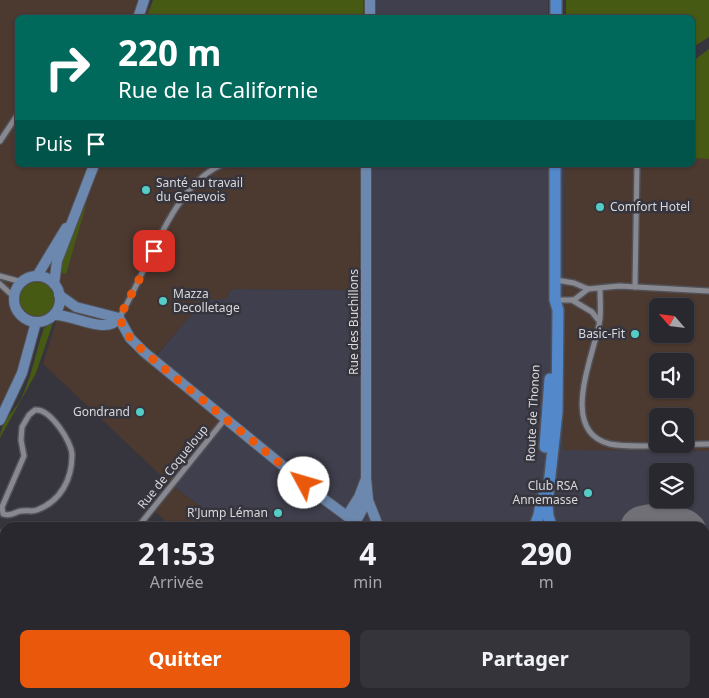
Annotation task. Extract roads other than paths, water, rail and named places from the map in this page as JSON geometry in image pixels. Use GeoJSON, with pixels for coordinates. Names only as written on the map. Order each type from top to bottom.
{"type":"FeatureCollection","features":[{"type":"Feature","properties":{"kind":"main road"},"geometry":{"type":"LineString","coordinates":[[556,0],[556,15]]}},
{"type":"Feature","properties":{"kind":"main road","name":"Route de Thonon"},"geometry":{"type":"LineString","coordinates":[[550,522],[547,503],[557,407],[558,310],[555,300],[556,167]]}},
{"type":"Feature","properties":{"kind":"main road","name":"Route de Thonon"},"geometry":{"type":"LineString","coordinates":[[536,522],[541,505],[550,387],[551,309],[555,300]]}},
{"type":"Feature","properties":{"kind":"street"},"geometry":{"type":"LineString","coordinates":[[139,15],[144,0]]}},
{"type":"Feature","properties":{"kind":"street"},"geometry":{"type":"LineString","coordinates":[[370,0],[370,15]]}},
{"type":"Feature","properties":{"kind":"street"},"geometry":{"type":"LineString","coordinates":[[0,141],[15,118]]}},
{"type":"Feature","properties":{"kind":"street"},"geometry":{"type":"LineString","coordinates":[[54,284],[57,261],[93,167]]}},
{"type":"Feature","properties":{"kind":"street"},"geometry":{"type":"LineString","coordinates":[[54,315],[68,316],[105,326],[114,324],[119,318],[184,196],[199,179],[218,167]]}},
{"type":"Feature","properties":{"kind":"street","name":"Rue des Buchillons"},"geometry":{"type":"LineString","coordinates":[[366,167],[366,478],[368,499],[377,522]]}},
{"type":"Feature","properties":{"kind":"street"},"geometry":{"type":"LineString","coordinates":[[636,286],[637,167]]}},
{"type":"Feature","properties":{"kind":"street"},"geometry":{"type":"LineString","coordinates":[[38,276],[78,208]]}},
{"type":"Feature","properties":{"kind":"street"},"geometry":{"type":"LineString","coordinates":[[0,276],[22,282],[38,276],[45,278],[54,284],[59,295],[59,306],[54,315],[48,320],[36,322],[26,319],[17,312],[14,297],[0,284]]}},
{"type":"Feature","properties":{"kind":"street"},"geometry":{"type":"LineString","coordinates":[[555,280],[574,283],[588,289],[636,286],[709,290]]}},
{"type":"Feature","properties":{"kind":"street"},"geometry":{"type":"LineString","coordinates":[[14,297],[22,282]]}},
{"type":"Feature","properties":{"kind":"street"},"geometry":{"type":"LineString","coordinates":[[572,300],[588,289]]}},
{"type":"Feature","properties":{"kind":"street"},"geometry":{"type":"LineString","coordinates":[[600,289],[600,321],[581,403],[582,417],[587,428],[600,440],[615,444],[709,444]]}},
{"type":"Feature","properties":{"kind":"street"},"geometry":{"type":"LineString","coordinates":[[59,295],[76,307],[119,318],[137,346],[225,419],[354,521],[368,499]]}},
{"type":"Feature","properties":{"kind":"street"},"geometry":{"type":"LineString","coordinates":[[555,300],[572,300],[592,312],[600,321]]}},
{"type":"Feature","properties":{"kind":"street"},"geometry":{"type":"LineString","coordinates":[[1,418],[22,373],[36,322]]}},
{"type":"Feature","properties":{"kind":"street"},"geometry":{"type":"LineString","coordinates":[[35,410],[41,410],[56,421],[72,453],[68,484],[46,506],[36,510],[19,512],[11,516],[2,516],[2,507],[24,456],[21,440],[22,427],[29,415],[35,410]]}},
{"type":"Feature","properties":{"kind":"street","name":"Rue de Coqueloup"},"geometry":{"type":"LineString","coordinates":[[141,522],[225,419]]}},
{"type":"Feature","properties":{"kind":"street","name":"Rue des Buchillons"},"geometry":{"type":"LineString","coordinates":[[354,521],[359,497],[366,478]]}},
{"type":"Feature","properties":{"kind":"place","name":"Santé au travail du Genevois"},"geometry":{"type":"Point","coordinates":[146,190]}},
{"type":"Feature","properties":{"kind":"place","name":"Comfort Hotel"},"geometry":{"type":"Point","coordinates":[600,207]}},
{"type":"Feature","properties":{"kind":"place","name":"Mazza Decolletage"},"geometry":{"type":"Point","coordinates":[163,301]}},
{"type":"Feature","properties":{"kind":"place","name":"Basic-Fit"},"geometry":{"type":"Point","coordinates":[635,334]}},
{"type":"Feature","properties":{"kind":"place","name":"Gondrand"},"geometry":{"type":"Point","coordinates":[140,412]}},
{"type":"Feature","properties":{"kind":"place","name":"Club RSA Annemasse"},"geometry":{"type":"Point","coordinates":[588,493]}},
{"type":"Feature","properties":{"kind":"place","name":"R'Jump Léman"},"geometry":{"type":"Point","coordinates":[278,513]}}]}
